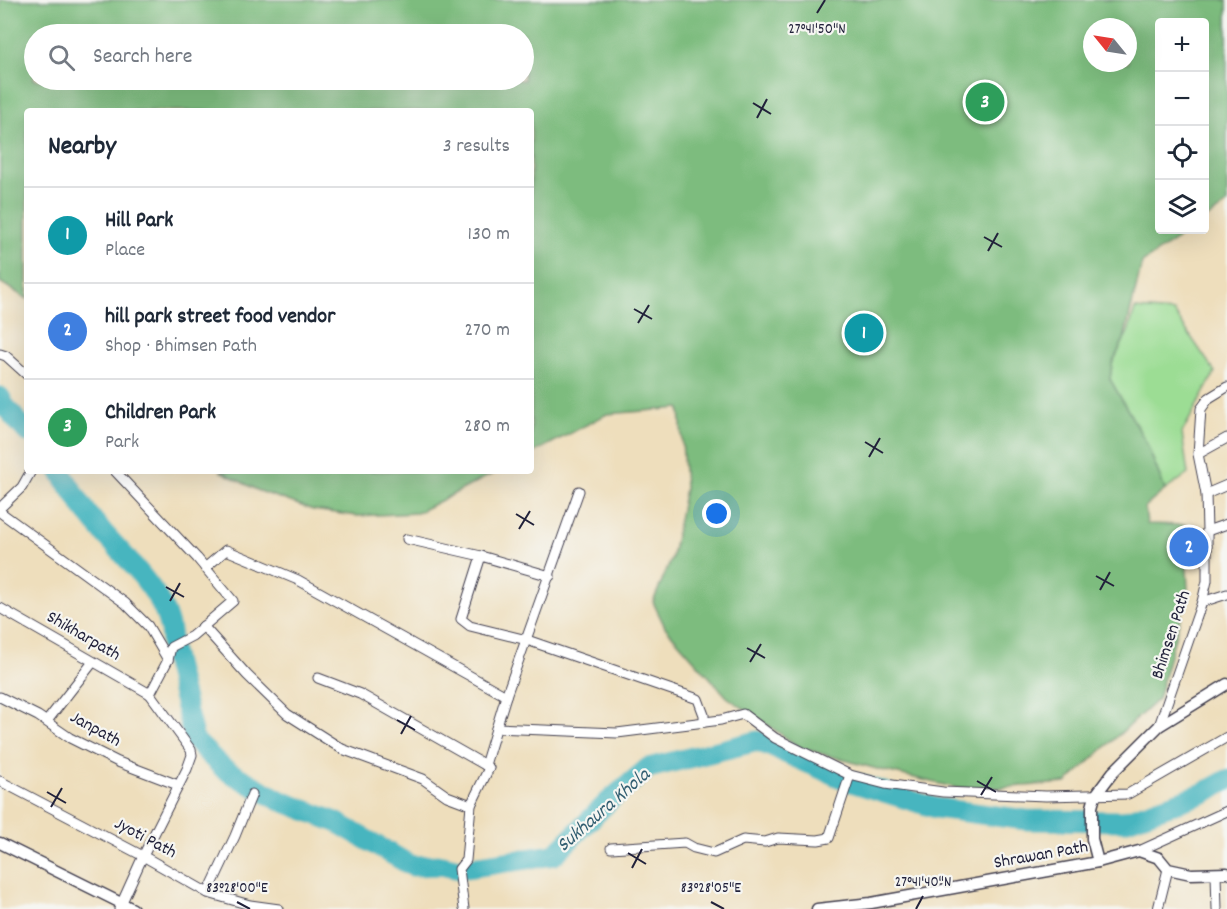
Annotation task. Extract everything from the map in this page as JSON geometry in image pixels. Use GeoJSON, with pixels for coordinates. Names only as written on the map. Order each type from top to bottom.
{"type":"FeatureCollection","features":[{"type":"Feature","properties":{"kind":"street"},"geometry":{"type":"LineString","coordinates":[[0,354],[6,356],[24,372]]}},
{"type":"Feature","properties":{"kind":"street","name":"Bhimsen Path"},"geometry":{"type":"LineString","coordinates":[[1159,726],[1202,602],[1207,581],[1206,494],[1198,454],[1201,410],[1209,398],[1227,387]]}},
{"type":"Feature","properties":{"kind":"street"},"geometry":{"type":"LineString","coordinates":[[1198,454],[1227,438]]}},
{"type":"Feature","properties":{"kind":"street"},"geometry":{"type":"LineString","coordinates":[[29,474],[22,487],[0,510],[125,603],[148,626],[168,660]]}},
{"type":"Feature","properties":{"kind":"street"},"geometry":{"type":"LineString","coordinates":[[117,474],[205,567],[233,601],[192,636],[171,647],[168,660],[150,694],[192,754],[188,769],[120,906]]}},
{"type":"Feature","properties":{"kind":"street"},"geometry":{"type":"LineString","coordinates":[[1206,494],[1227,485]]}},
{"type":"Feature","properties":{"kind":"street"},"geometry":{"type":"LineString","coordinates":[[484,765],[506,696],[579,491]]}},
{"type":"Feature","properties":{"kind":"street"},"geometry":{"type":"LineString","coordinates":[[1207,531],[1227,524]]}},
{"type":"Feature","properties":{"kind":"street"},"geometry":{"type":"LineString","coordinates":[[406,538],[550,576]]}},
{"type":"Feature","properties":{"kind":"street"},"geometry":{"type":"LineString","coordinates":[[205,567],[226,550],[298,580],[506,696]]}},
{"type":"Feature","properties":{"kind":"street"},"geometry":{"type":"LineString","coordinates":[[481,556],[461,619],[470,626],[527,640],[698,699],[704,722]]}},
{"type":"Feature","properties":{"kind":"street"},"geometry":{"type":"LineString","coordinates":[[1202,602],[1227,594]]}},
{"type":"Feature","properties":{"kind":"street","name":"Shikharpath"},"geometry":{"type":"LineString","coordinates":[[0,608],[150,694]]}},
{"type":"Feature","properties":{"kind":"street"},"geometry":{"type":"LineString","coordinates":[[203,626],[247,675],[287,714],[342,748],[423,778],[447,795],[471,805]]}},
{"type":"Feature","properties":{"kind":"street"},"geometry":{"type":"LineString","coordinates":[[47,721],[93,662]]}},
{"type":"Feature","properties":{"kind":"street"},"geometry":{"type":"LineString","coordinates":[[318,678],[360,694],[489,768],[471,805],[466,860],[459,869],[464,909]]}},
{"type":"Feature","properties":{"kind":"street"},"geometry":{"type":"LineString","coordinates":[[1098,862],[1092,839],[1093,801],[1113,772],[1159,726],[1227,684]]}},
{"type":"Feature","properties":{"kind":"street","name":"Janpath"},"geometry":{"type":"LineString","coordinates":[[0,697],[47,721],[70,738],[118,762],[178,786]]}},
{"type":"Feature","properties":{"kind":"street"},"geometry":{"type":"LineString","coordinates":[[496,728],[617,733],[704,722],[743,714],[775,738],[850,775],[885,784],[943,792],[1046,796],[1093,801],[1128,794],[1227,737]]}},
{"type":"Feature","properties":{"kind":"street"},"geometry":{"type":"LineString","coordinates":[[611,848],[684,843],[714,853],[743,840],[765,842],[778,838],[818,840],[829,838],[850,775]]}},
{"type":"Feature","properties":{"kind":"street","name":"Jyoti Path"},"geometry":{"type":"LineString","coordinates":[[0,781],[208,893],[250,905],[279,909]]}},
{"type":"Feature","properties":{"kind":"street"},"geometry":{"type":"LineString","coordinates":[[208,893],[252,794]]}},
{"type":"Feature","properties":{"kind":"street","name":"Shrawan Path"},"geometry":{"type":"LineString","coordinates":[[817,909],[871,906],[1098,862],[1139,851],[1227,811]]}},
{"type":"Feature","properties":{"kind":"street"},"geometry":{"type":"LineString","coordinates":[[0,843],[120,906],[133,909]]}},
{"type":"Feature","properties":{"kind":"street"},"geometry":{"type":"LineString","coordinates":[[1139,851],[1159,858],[1168,868],[1191,874],[1222,874],[1217,909]]}},
{"type":"Feature","properties":{"kind":"street"},"geometry":{"type":"LineString","coordinates":[[1158,909],[1168,868]]}},
{"type":"Feature","properties":{"kind":"green space"},"geometry":{"type":"Polygon","coordinates":[[[0,0],[1227,0],[1227,204],[1209,217],[1209,18],[1155,18],[1155,234],[1184,234],[1142,263],[1124,339],[1112,364],[1110,379],[1147,444],[1165,490],[1145,507],[1147,524],[1185,525],[1188,590],[1158,699],[1066,783],[997,788],[957,788],[801,748],[727,697],[665,627],[653,602],[672,557],[685,488],[680,408],[607,414],[534,452],[534,108],[24,108],[24,297],[0,282],[0,0]]]}},
{"type":"Feature","properties":{"kind":"green space"},"geometry":{"type":"Polygon","coordinates":[[[1135,309],[1174,312],[1215,372],[1182,433],[1188,474],[1165,490],[1147,444],[1110,379],[1112,364],[1128,332],[1135,309]]]}},
{"type":"Feature","properties":{"kind":"green space"},"geometry":{"type":"Polygon","coordinates":[[[226,474],[492,474],[417,513],[357,516],[313,510],[257,490],[226,474]]]}},
{"type":"Feature","properties":{"kind":"waterway","name":"Sukhaura Khola"},"geometry":{"type":"LineString","coordinates":[[0,397],[24,428]]}},
{"type":"Feature","properties":{"kind":"waterway","name":"Sukhaura Khola"},"geometry":{"type":"LineString","coordinates":[[62,474],[88,514],[142,575],[163,609],[194,740],[224,769],[279,800],[336,822],[412,866],[442,865],[459,869],[554,855],[609,801],[648,768],[758,741],[848,781],[936,808],[1026,820],[1124,821],[1204,793],[1227,780]]}},
{"type":"Feature","properties":{"kind":"place","name":"Children Park"},"geometry":{"type":"Point","coordinates":[985,102]}},
{"type":"Feature","properties":{"kind":"place","name":"Hill Park"},"geometry":{"type":"Point","coordinates":[864,333]}},
{"type":"Feature","properties":{"kind":"place","name":"hill park street food vendor"},"geometry":{"type":"Point","coordinates":[1189,547]}}]}
